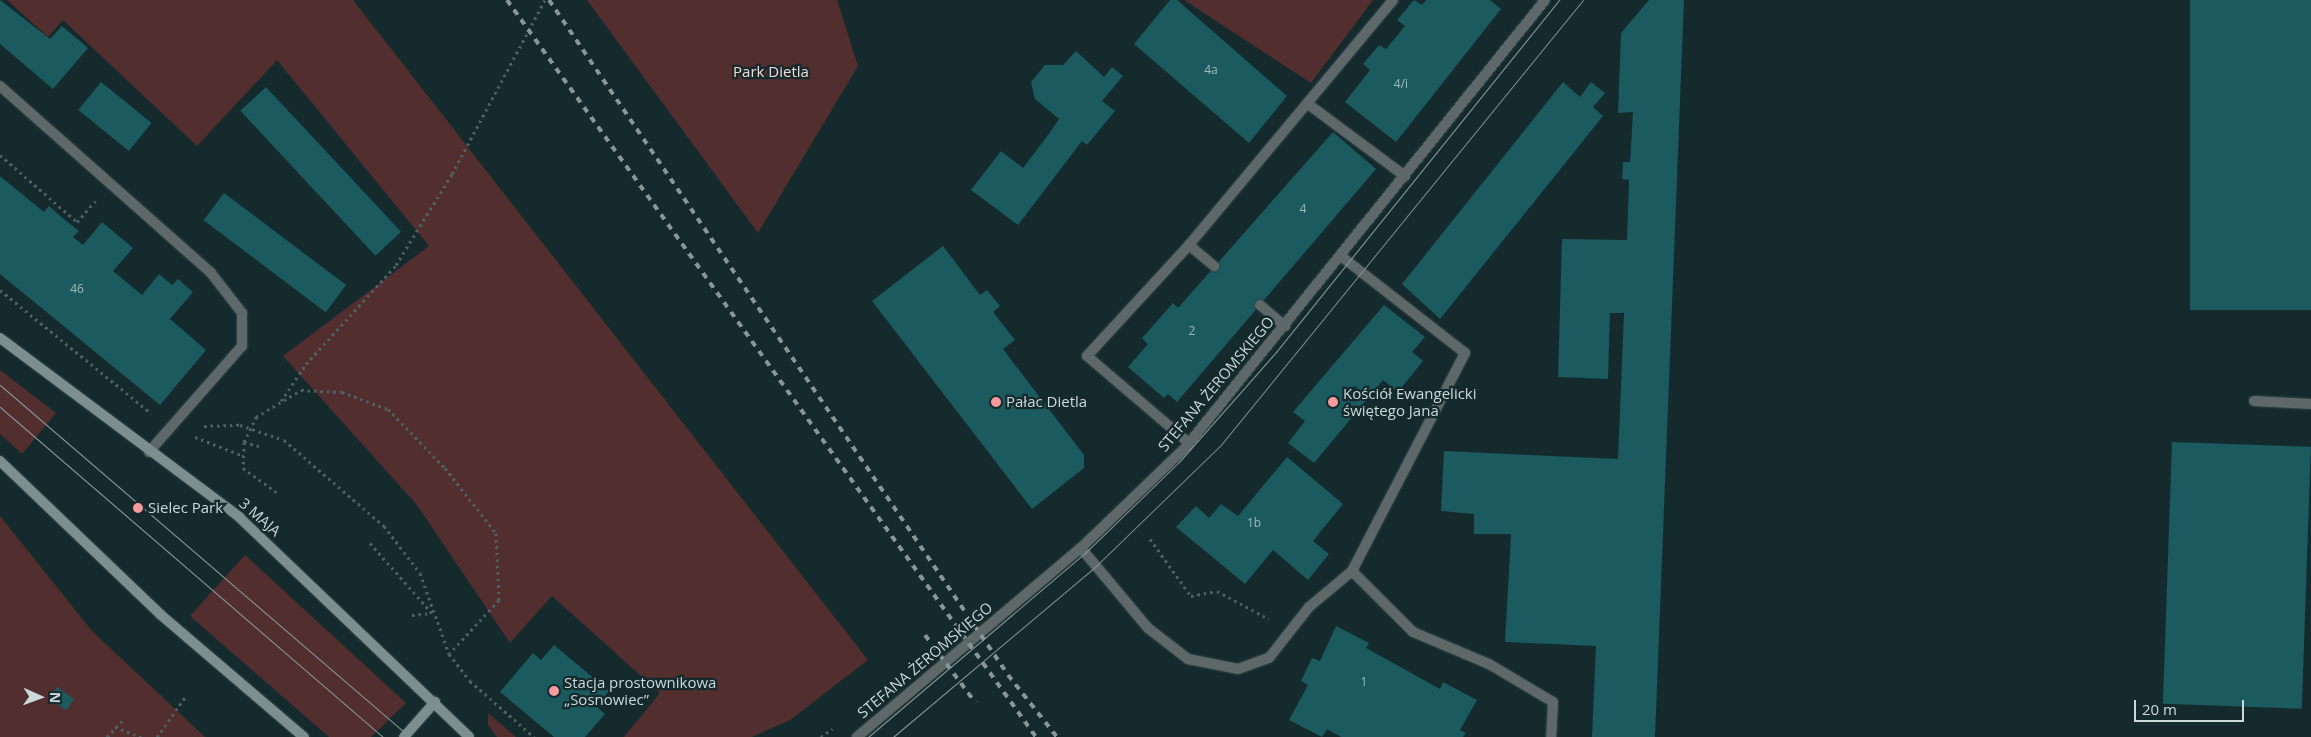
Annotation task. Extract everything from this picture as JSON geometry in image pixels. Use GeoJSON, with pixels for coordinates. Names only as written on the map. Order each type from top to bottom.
{"type":"FeatureCollection","features":[{"type":"Feature","properties":{"kind":"main road","name":"3 MAJA"},"geometry":{"type":"LineString","coordinates":[[0,338],[149,452],[238,517],[470,737]]}},
{"type":"Feature","properties":{"kind":"main road"},"geometry":{"type":"LineString","coordinates":[[0,461],[161,615],[304,737]]}},
{"type":"Feature","properties":{"kind":"main road"},"geometry":{"type":"LineString","coordinates":[[404,737],[435,702]]}},
{"type":"Feature","properties":{"kind":"street"},"geometry":{"type":"LineString","coordinates":[[1189,443],[1087,356],[1189,245],[1393,0]]}},
{"type":"Feature","properties":{"kind":"street","name":"STEFANA ŻEROMSKIEGO"},"geometry":{"type":"LineString","coordinates":[[857,737],[1081,548],[1189,443],[1285,326],[1545,0]]}},
{"type":"Feature","properties":{"kind":"street"},"geometry":{"type":"LineString","coordinates":[[0,86],[222,284],[242,314],[242,346],[149,452]]}},
{"type":"Feature","properties":{"kind":"street"},"geometry":{"type":"LineString","coordinates":[[1308,104],[1405,176]]}},
{"type":"Feature","properties":{"kind":"street"},"geometry":{"type":"LineString","coordinates":[[1189,245],[1214,266]]}},
{"type":"Feature","properties":{"kind":"street"},"geometry":{"type":"LineString","coordinates":[[1081,548],[1148,628],[1188,660],[1238,669],[1269,658],[1309,607],[1352,571],[1465,353],[1341,256]]}},
{"type":"Feature","properties":{"kind":"street"},"geometry":{"type":"LineString","coordinates":[[1260,305],[1285,326]]}},
{"type":"Feature","properties":{"kind":"street"},"geometry":{"type":"LineString","coordinates":[[2254,401],[2311,404]]}},
{"type":"Feature","properties":{"kind":"street"},"geometry":{"type":"LineString","coordinates":[[1352,571],[1413,632],[1489,664],[1553,702],[1551,737]]}},
{"type":"Feature","properties":{"kind":"path"},"geometry":{"type":"LineString","coordinates":[[281,401],[306,364],[396,265],[452,174],[545,0]]}},
{"type":"Feature","properties":{"kind":"path"},"geometry":{"type":"LineString","coordinates":[[0,155],[77,222],[112,184]]}},
{"type":"Feature","properties":{"kind":"path"},"geometry":{"type":"LineString","coordinates":[[0,290],[121,392],[174,423],[195,438],[241,455]]}},
{"type":"Feature","properties":{"kind":"path"},"geometry":{"type":"LineString","coordinates":[[276,492],[243,468],[241,455],[244,442],[256,417],[301,390],[342,392],[388,409],[445,468],[496,533],[499,600],[449,654]]}},
{"type":"Feature","properties":{"kind":"path"},"geometry":{"type":"LineString","coordinates":[[174,423],[252,428],[297,449],[384,526],[420,573],[432,613],[449,654],[470,681],[534,737]]}},
{"type":"Feature","properties":{"kind":"path"},"geometry":{"type":"LineString","coordinates":[[244,442],[259,446]]}},
{"type":"Feature","properties":{"kind":"path"},"geometry":{"type":"LineString","coordinates":[[1150,539],[1191,596],[1216,591],[1292,630]]}},
{"type":"Feature","properties":{"kind":"path"},"geometry":{"type":"LineString","coordinates":[[370,543],[432,613]]}},
{"type":"Feature","properties":{"kind":"path"},"geometry":{"type":"LineString","coordinates":[[412,616],[432,613]]}},
{"type":"Feature","properties":{"kind":"path"},"geometry":{"type":"LineString","coordinates":[[157,737],[186,696]]}},
{"type":"Feature","properties":{"kind":"path"},"geometry":{"type":"LineString","coordinates":[[107,737],[123,720]]}},
{"type":"Feature","properties":{"kind":"path"},"geometry":{"type":"LineString","coordinates":[[115,727],[141,737]]}},
{"type":"Feature","properties":{"kind":"path"},"geometry":{"type":"LineString","coordinates":[[821,737],[832,729]]}},
{"type":"Feature","properties":{"kind":"green space"},"geometry":{"type":"Polygon","coordinates":[[[7,0],[353,0],[868,660],[790,720],[752,737],[624,737],[660,693],[552,596],[510,643],[417,505],[283,356],[429,246],[277,60],[197,146],[63,20],[48,37],[7,0]]]}},
{"type":"Feature","properties":{"kind":"green space","name":"Park Dietla"},"geometry":{"type":"Polygon","coordinates":[[[587,0],[837,0],[858,66],[758,233],[587,0]]]}},
{"type":"Feature","properties":{"kind":"green space"},"geometry":{"type":"Polygon","coordinates":[[[1184,0],[1373,0],[1311,83],[1184,0]]]}},
{"type":"Feature","properties":{"kind":"green space"},"geometry":{"type":"Polygon","coordinates":[[[0,370],[56,413],[22,454],[0,434],[0,370]]]}},
{"type":"Feature","properties":{"kind":"green space"},"geometry":{"type":"Polygon","coordinates":[[[0,516],[92,631],[205,737],[0,737],[0,516]]]}},
{"type":"Feature","properties":{"kind":"green space"},"geometry":{"type":"Polygon","coordinates":[[[245,555],[406,703],[371,737],[329,737],[190,616],[245,555]]]}},
{"type":"Feature","properties":{"kind":"green space"},"geometry":{"type":"Polygon","coordinates":[[[488,713],[516,737],[497,737],[488,725],[488,713]]]}},
{"type":"Feature","properties":{"kind":"building"},"geometry":{"type":"Polygon","coordinates":[[[0,0],[50,39],[62,26],[88,48],[53,89],[0,44],[0,0]]]}},
{"type":"Feature","properties":{"kind":"building"},"geometry":{"type":"Polygon","coordinates":[[[1170,0],[1177,0],[1287,96],[1249,143],[1134,44],[1170,0]]]}},
{"type":"Feature","properties":{"kind":"building"},"geometry":{"type":"Polygon","coordinates":[[[1414,0],[1422,5],[1426,0],[1490,0],[1501,9],[1396,142],[1345,102],[1370,70],[1363,64],[1379,45],[1386,49],[1405,26],[1397,20],[1414,0]]]}},
{"type":"Feature","properties":{"kind":"building"},"geometry":{"type":"Polygon","coordinates":[[[1649,0],[1684,0],[1655,737],[1592,737],[1596,646],[1505,642],[1511,534],[1474,534],[1474,514],[1441,511],[1444,451],[1618,459],[1624,313],[1610,313],[1608,379],[1558,377],[1562,239],[1627,240],[1629,180],[1622,179],[1623,162],[1630,162],[1633,112],[1618,113],[1621,33],[1649,0]]]}},
{"type":"Feature","properties":{"kind":"building"},"geometry":{"type":"Polygon","coordinates":[[[2190,0],[2311,0],[2311,310],[2190,310],[2190,0]]]}},
{"type":"Feature","properties":{"kind":"building"},"geometry":{"type":"Polygon","coordinates":[[[1076,51],[1104,77],[1112,67],[1123,76],[1102,101],[1115,111],[1087,145],[1082,141],[1018,225],[971,190],[1001,151],[1023,168],[1048,135],[1059,119],[1035,99],[1031,82],[1045,65],[1063,65],[1076,51]]]}},
{"type":"Feature","properties":{"kind":"building"},"geometry":{"type":"Polygon","coordinates":[[[101,82],[152,123],[129,151],[78,110],[101,82]]]}},
{"type":"Feature","properties":{"kind":"building"},"geometry":{"type":"Polygon","coordinates":[[[1563,82],[1580,97],[1591,82],[1605,93],[1593,107],[1603,116],[1440,319],[1402,284],[1563,82]]]}},
{"type":"Feature","properties":{"kind":"building"},"geometry":{"type":"Polygon","coordinates":[[[266,87],[401,232],[375,256],[240,111],[266,87]]]}},
{"type":"Feature","properties":{"kind":"building"},"geometry":{"type":"Polygon","coordinates":[[[1333,132],[1376,169],[1177,402],[1168,394],[1164,398],[1128,367],[1148,344],[1142,338],[1173,303],[1178,308],[1333,132]]]}},
{"type":"Feature","properties":{"kind":"building"},"geometry":{"type":"Polygon","coordinates":[[[0,176],[44,212],[49,206],[79,231],[73,237],[83,245],[102,222],[133,248],[113,271],[142,295],[159,274],[172,285],[178,279],[193,292],[170,319],[206,350],[160,405],[0,274],[0,176]]]}},
{"type":"Feature","properties":{"kind":"building"},"geometry":{"type":"Polygon","coordinates":[[[224,193],[346,285],[326,312],[204,220],[224,193]]]}},
{"type":"Feature","properties":{"kind":"building","name":"Pałac Dietla"},"geometry":{"type":"Polygon","coordinates":[[[943,246],[980,295],[987,290],[1000,306],[993,312],[1015,340],[1003,349],[1084,455],[1084,468],[1032,509],[872,301],[943,246]]]}},
{"type":"Feature","properties":{"kind":"building","name":"Kościół Ewangelicki świętego Jana"},"geometry":{"type":"Polygon","coordinates":[[[1384,305],[1425,337],[1412,352],[1423,361],[1398,392],[1383,380],[1314,463],[1288,443],[1305,421],[1293,412],[1384,305]]]}},
{"type":"Feature","properties":{"kind":"building"},"geometry":{"type":"Polygon","coordinates":[[[2172,442],[2311,447],[2302,709],[2163,704],[2172,442]]]}},
{"type":"Feature","properties":{"kind":"building"},"geometry":{"type":"Polygon","coordinates":[[[1287,457],[1343,504],[1313,541],[1329,554],[1308,580],[1273,550],[1245,584],[1176,527],[1196,506],[1209,518],[1221,504],[1238,516],[1287,457]]]}},
{"type":"Feature","properties":{"kind":"building"},"geometry":{"type":"Polygon","coordinates":[[[1336,626],[1369,643],[1366,648],[1440,689],[1443,682],[1477,700],[1460,730],[1466,733],[1463,737],[1341,737],[1327,729],[1322,737],[1289,720],[1308,685],[1301,681],[1312,658],[1320,661],[1336,626]]]}},
{"type":"Feature","properties":{"kind":"building","name":"Stacja prostownikowa „Sosnowiec”"},"geometry":{"type":"Polygon","coordinates":[[[554,645],[609,691],[596,706],[605,714],[585,737],[554,737],[500,692],[533,653],[541,660],[554,645]]]}},
{"type":"Feature","properties":{"kind":"building"},"geometry":{"type":"Polygon","coordinates":[[[57,687],[74,699],[66,711],[49,698],[57,687]]]}},
{"type":"Feature","properties":{"kind":"tram line"},"geometry":{"type":"LineString","coordinates":[[868,737],[1085,553],[1179,462],[1276,352],[1559,0]]}},
{"type":"Feature","properties":{"kind":"tram line"},"geometry":{"type":"LineString","coordinates":[[893,737],[1097,565],[1220,446],[1583,0]]}},
{"type":"Feature","properties":{"kind":"tram line"},"geometry":{"type":"LineString","coordinates":[[0,385],[410,737]]}},
{"type":"Feature","properties":{"kind":"tram line"},"geometry":{"type":"LineString","coordinates":[[0,407],[383,737]]}},
{"type":"Feature","properties":{"kind":"railway"},"geometry":{"type":"LineString","coordinates":[[507,0],[1036,737]]}},
{"type":"Feature","properties":{"kind":"railway"},"geometry":{"type":"LineString","coordinates":[[549,0],[1008,675],[1057,737]]}},
{"type":"Feature","properties":{"kind":"railway"},"geometry":{"type":"LineString","coordinates":[[925,635],[975,702]]}},
{"type":"Feature","properties":{"kind":"place","name":"Pałac Dietla"},"geometry":{"type":"Point","coordinates":[996,402]}},
{"type":"Feature","properties":{"kind":"place","name":"Kościół Ewangelicki świętego Jana"},"geometry":{"type":"Point","coordinates":[1333,402]}},
{"type":"Feature","properties":{"kind":"place","name":"Sielec Park"},"geometry":{"type":"Point","coordinates":[138,508]}},
{"type":"Feature","properties":{"kind":"place","name":"Stacja prostownikowa „Sosnowiec”"},"geometry":{"type":"Point","coordinates":[554,691]}}]}
